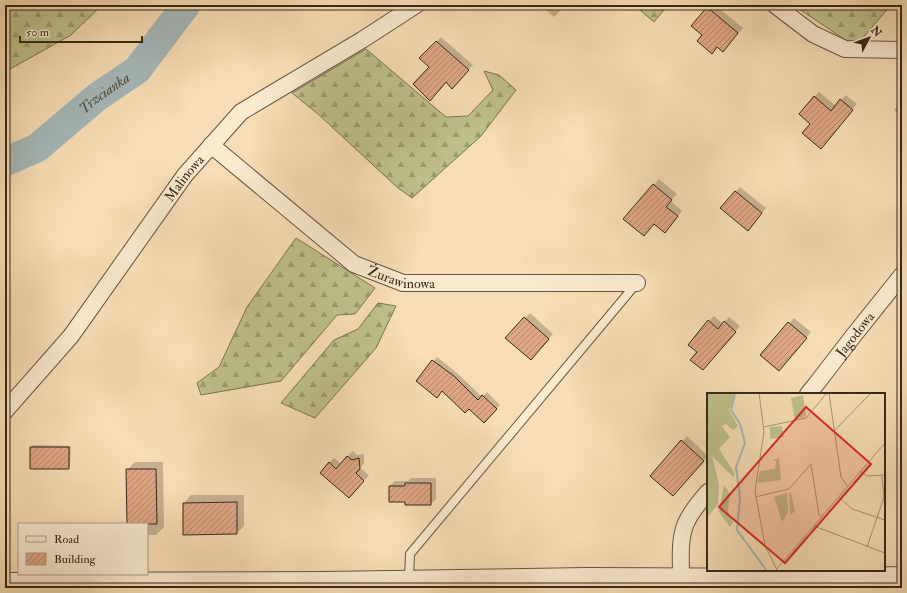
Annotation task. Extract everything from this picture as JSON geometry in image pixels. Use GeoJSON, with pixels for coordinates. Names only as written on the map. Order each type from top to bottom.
{"type":"FeatureCollection","features":[{"type":"Feature","properties":{"kind":"street","name":"Malinowa"},"geometry":{"type":"LineString","coordinates":[[5,411],[72,336],[185,175],[241,112],[362,40],[416,5]]}},
{"type":"Feature","properties":{"kind":"street"},"geometry":{"type":"LineString","coordinates":[[775,5],[813,34],[846,49],[902,50]]}},
{"type":"Feature","properties":{"kind":"street","name":"Żurawinowa"},"geometry":{"type":"LineString","coordinates":[[211,145],[354,264],[403,283],[637,283]]}},
{"type":"Feature","properties":{"kind":"street","name":"Jagodowa"},"geometry":{"type":"LineString","coordinates":[[809,393],[902,275]]}},
{"type":"Feature","properties":{"kind":"street"},"geometry":{"type":"LineString","coordinates":[[681,576],[681,549],[686,523],[707,493]]}},
{"type":"Feature","properties":{"kind":"street"},"geometry":{"type":"LineString","coordinates":[[5,581],[323,584],[409,578],[587,582],[681,576],[818,582],[902,575]]}},
{"type":"Feature","properties":{"kind":"lane"},"geometry":{"type":"LineString","coordinates":[[409,578],[410,554],[637,283]]}},
{"type":"Feature","properties":{"kind":"green space"},"geometry":{"type":"Polygon","coordinates":[[[5,5],[102,5],[71,35],[10,69],[5,83],[5,5]]]}},
{"type":"Feature","properties":{"kind":"green space"},"geometry":{"type":"Polygon","coordinates":[[[634,5],[668,5],[654,22],[634,5]]]}},
{"type":"Feature","properties":{"kind":"green space"},"geometry":{"type":"Polygon","coordinates":[[[793,5],[891,5],[861,40],[847,41],[793,5]]]}},
{"type":"Feature","properties":{"kind":"green space"},"geometry":{"type":"Polygon","coordinates":[[[366,49],[446,117],[468,116],[493,90],[484,71],[499,75],[516,90],[481,136],[412,198],[398,188],[318,114],[292,93],[366,49]]]}},
{"type":"Feature","properties":{"kind":"green space"},"geometry":{"type":"Polygon","coordinates":[[[296,238],[375,288],[355,314],[337,315],[281,381],[201,395],[197,383],[219,367],[247,307],[296,238]]]}},
{"type":"Feature","properties":{"kind":"green space"},"geometry":{"type":"Polygon","coordinates":[[[378,303],[396,306],[376,348],[315,418],[281,403],[334,340],[358,329],[378,303]]]}},
{"type":"Feature","properties":{"kind":"building"},"geometry":{"type":"Polygon","coordinates":[[[707,7],[738,33],[723,52],[717,47],[712,54],[697,41],[702,35],[691,26],[707,7]]]}},
{"type":"Feature","properties":{"kind":"building"},"geometry":{"type":"Polygon","coordinates":[[[436,41],[469,70],[452,89],[446,82],[430,101],[413,84],[429,67],[419,58],[436,41]]]}},
{"type":"Feature","properties":{"kind":"building"},"geometry":{"type":"Polygon","coordinates":[[[814,96],[831,111],[840,99],[853,110],[821,149],[802,133],[810,124],[799,114],[814,96]]]}},
{"type":"Feature","properties":{"kind":"building"},"geometry":{"type":"Polygon","coordinates":[[[653,184],[672,200],[666,207],[678,216],[665,233],[654,224],[644,236],[623,219],[653,184]]]}},
{"type":"Feature","properties":{"kind":"building"},"geometry":{"type":"Polygon","coordinates":[[[735,191],[762,213],[748,231],[720,208],[735,191]]]}},
{"type":"Feature","properties":{"kind":"building"},"geometry":{"type":"Polygon","coordinates":[[[524,317],[549,339],[531,360],[505,338],[524,317]]]}},
{"type":"Feature","properties":{"kind":"building"},"geometry":{"type":"Polygon","coordinates":[[[708,320],[718,329],[724,321],[736,332],[703,370],[690,360],[697,352],[688,345],[708,320]]]}},
{"type":"Feature","properties":{"kind":"building"},"geometry":{"type":"Polygon","coordinates":[[[788,322],[807,338],[779,371],[760,355],[788,322]]]}},
{"type":"Feature","properties":{"kind":"building"},"geometry":{"type":"Polygon","coordinates":[[[432,360],[454,376],[478,400],[482,395],[497,409],[484,423],[469,409],[465,413],[442,391],[437,398],[416,381],[432,360]]]}},
{"type":"Feature","properties":{"kind":"building"},"geometry":{"type":"Polygon","coordinates":[[[681,440],[704,461],[673,496],[650,476],[681,440]]]}},
{"type":"Feature","properties":{"kind":"building"},"geometry":{"type":"Polygon","coordinates":[[[30,447],[69,447],[69,469],[30,469],[30,447]]]}},
{"type":"Feature","properties":{"kind":"building"},"geometry":{"type":"Polygon","coordinates":[[[347,456],[352,460],[359,458],[360,469],[356,473],[364,481],[349,498],[320,473],[329,462],[336,469],[347,456]]]}},
{"type":"Feature","properties":{"kind":"building"},"geometry":{"type":"Polygon","coordinates":[[[126,469],[156,469],[157,524],[127,523],[126,469]]]}},
{"type":"Feature","properties":{"kind":"building"},"geometry":{"type":"Polygon","coordinates":[[[405,483],[431,483],[431,505],[405,505],[405,502],[389,502],[389,486],[405,486],[405,483]]]}},
{"type":"Feature","properties":{"kind":"building"},"geometry":{"type":"Polygon","coordinates":[[[237,502],[237,534],[183,535],[183,503],[237,502]]]}},
{"type":"Feature","properties":{"kind":"waterway","name":"Trzcianka"},"geometry":{"type":"LineString","coordinates":[[5,162],[37,148],[97,97],[137,70],[186,5]]}}]}
